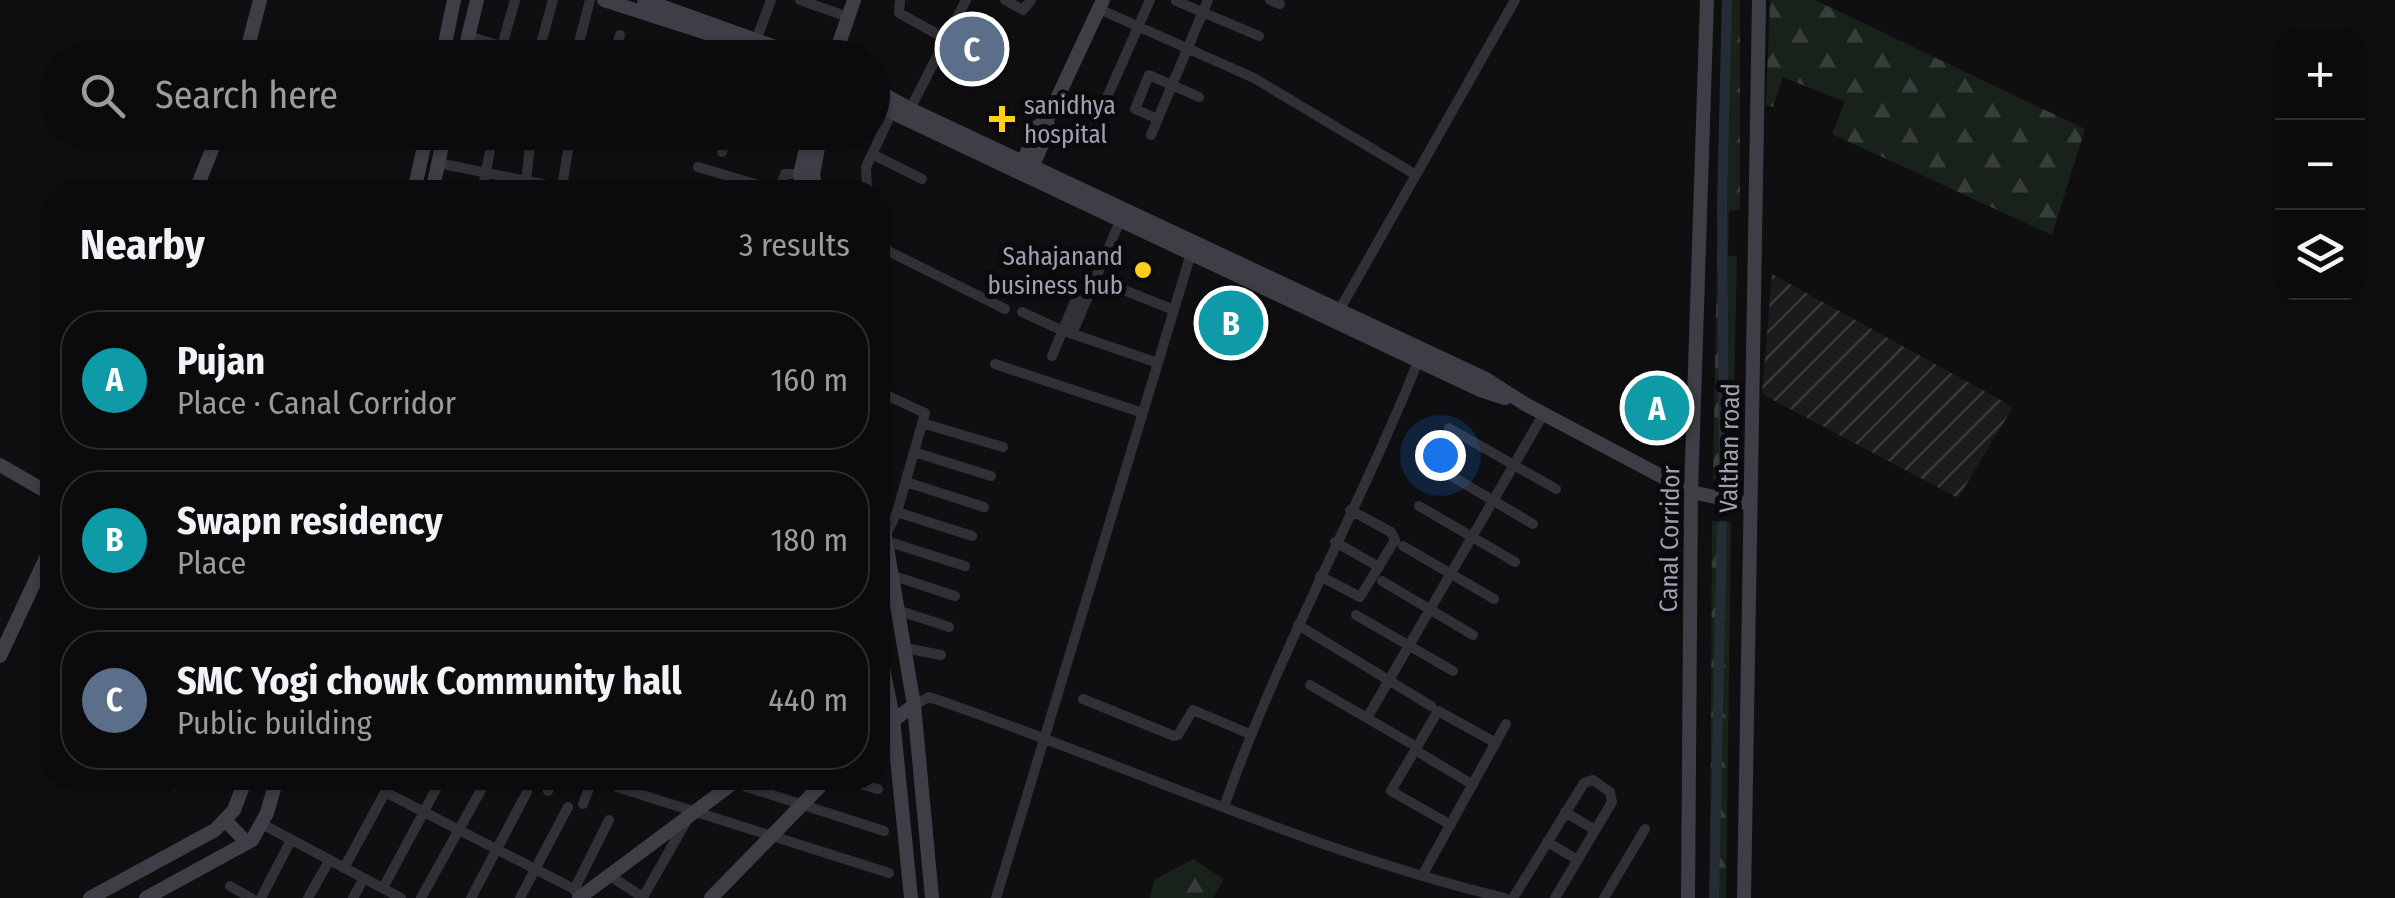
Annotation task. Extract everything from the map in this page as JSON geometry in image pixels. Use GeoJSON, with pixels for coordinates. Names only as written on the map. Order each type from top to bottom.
{"type":"FeatureCollection","features":[{"type":"Feature","properties":{"kind":"street"},"geometry":{"type":"LineString","coordinates":[[250,40],[260,0]]}},
{"type":"Feature","properties":{"kind":"street"},"geometry":{"type":"LineString","coordinates":[[446,40],[454,0]]}},
{"type":"Feature","properties":{"kind":"street"},"geometry":{"type":"LineString","coordinates":[[467,40],[477,0]]}},
{"type":"Feature","properties":{"kind":"street"},"geometry":{"type":"LineString","coordinates":[[502,40],[516,0]]}},
{"type":"Feature","properties":{"kind":"street"},"geometry":{"type":"LineString","coordinates":[[542,40],[553,0]]}},
{"type":"Feature","properties":{"kind":"street"},"geometry":{"type":"LineString","coordinates":[[580,40],[590,0]]}},
{"type":"Feature","properties":{"kind":"street"},"geometry":{"type":"LineString","coordinates":[[604,0],[644,3],[730,40]]}},
{"type":"Feature","properties":{"kind":"street"},"geometry":{"type":"LineString","coordinates":[[755,40],[771,0]]}},
{"type":"Feature","properties":{"kind":"street"},"geometry":{"type":"LineString","coordinates":[[800,0],[848,17]]}},
{"type":"Feature","properties":{"kind":"street"},"geometry":{"type":"LineString","coordinates":[[840,40],[854,0]]}},
{"type":"Feature","properties":{"kind":"street"},"geometry":{"type":"LineString","coordinates":[[900,0],[899,13],[946,39]]}},
{"type":"Feature","properties":{"kind":"street"},"geometry":{"type":"LineString","coordinates":[[910,108],[966,0]]}},
{"type":"Feature","properties":{"kind":"street"},"geometry":{"type":"LineString","coordinates":[[1004,0],[1023,10],[1031,0]]}},
{"type":"Feature","properties":{"kind":"street"},"geometry":{"type":"LineString","coordinates":[[1093,129],[1150,0]]}},
{"type":"Feature","properties":{"kind":"street"},"geometry":{"type":"LineString","coordinates":[[1340,310],[1515,0]]}},
{"type":"Feature","properties":{"kind":"street","name":"Canal Corridor"},"geometry":{"type":"LineString","coordinates":[[1688,898],[1691,492],[1707,0]]}},
{"type":"Feature","properties":{"kind":"street","name":"Valthan road"},"geometry":{"type":"LineString","coordinates":[[1744,898],[1760,0]]}},
{"type":"Feature","properties":{"kind":"street"},"geometry":{"type":"LineString","coordinates":[[1176,1],[1206,6],[1259,36]]}},
{"type":"Feature","properties":{"kind":"street"},"geometry":{"type":"LineString","coordinates":[[644,3],[727,40]]}},
{"type":"Feature","properties":{"kind":"street"},"geometry":{"type":"LineString","coordinates":[[1025,169],[1038,126],[1047,120],[1101,5],[1139,27],[1254,78],[1416,175]]}},
{"type":"Feature","properties":{"kind":"street"},"geometry":{"type":"LineString","coordinates":[[1152,135],[1206,6]]}},
{"type":"Feature","properties":{"kind":"street"},"geometry":{"type":"LineString","coordinates":[[618,40],[620,35]]}},
{"type":"Feature","properties":{"kind":"street"},"geometry":{"type":"LineString","coordinates":[[712,40],[713,35]]}},
{"type":"Feature","properties":{"kind":"street"},"geometry":{"type":"LineString","coordinates":[[468,36],[482,40]]}},
{"type":"Feature","properties":{"kind":"street"},"geometry":{"type":"LineString","coordinates":[[1158,119],[1134,109],[1148,76],[1199,97]]}},
{"type":"Feature","properties":{"kind":"street"},"geometry":{"type":"LineString","coordinates":[[890,97],[1120,221],[1340,310],[1480,390],[1544,413],[1691,492],[1750,504]]}},
{"type":"Feature","properties":{"kind":"street"},"geometry":{"type":"LineString","coordinates":[[891,114],[1025,169],[1420,355]]}},
{"type":"Feature","properties":{"kind":"street"},"geometry":{"type":"LineString","coordinates":[[200,180],[211,150]]}},
{"type":"Feature","properties":{"kind":"street"},"geometry":{"type":"LineString","coordinates":[[417,180],[423,150]]}},
{"type":"Feature","properties":{"kind":"street"},"geometry":{"type":"LineString","coordinates":[[434,180],[441,150]]}},
{"type":"Feature","properties":{"kind":"street"},"geometry":{"type":"LineString","coordinates":[[485,180],[490,150]]}},
{"type":"Feature","properties":{"kind":"street"},"geometry":{"type":"LineString","coordinates":[[524,180],[529,150]]}},
{"type":"Feature","properties":{"kind":"street"},"geometry":{"type":"LineString","coordinates":[[801,180],[806,150]]}},
{"type":"Feature","properties":{"kind":"street"},"geometry":{"type":"LineString","coordinates":[[814,180],[818,150]]}},
{"type":"Feature","properties":{"kind":"street"},"geometry":{"type":"LineString","coordinates":[[865,180],[864,171],[874,150]]}},
{"type":"Feature","properties":{"kind":"street"},"geometry":{"type":"LineString","coordinates":[[564,180],[568,151]]}},
{"type":"Feature","properties":{"kind":"street"},"geometry":{"type":"LineString","coordinates":[[872,154],[922,179]]}},
{"type":"Feature","properties":{"kind":"street"},"geometry":{"type":"LineString","coordinates":[[438,163],[508,180]]}},
{"type":"Feature","properties":{"kind":"street"},"geometry":{"type":"LineString","coordinates":[[698,167],[740,180]]}},
{"type":"Feature","properties":{"kind":"street"},"geometry":{"type":"LineString","coordinates":[[783,180],[786,174],[800,174]]}},
{"type":"Feature","properties":{"kind":"street"},"geometry":{"type":"LineString","coordinates":[[1096,277],[1120,221]]}},
{"type":"Feature","properties":{"kind":"street"},"geometry":{"type":"LineString","coordinates":[[996,898],[1048,736],[1192,247]]}},
{"type":"Feature","properties":{"kind":"street"},"geometry":{"type":"LineString","coordinates":[[890,252],[1005,310]]}},
{"type":"Feature","properties":{"kind":"street"},"geometry":{"type":"LineString","coordinates":[[1052,356],[1067,332],[1084,276],[1096,277],[1174,310]]}},
{"type":"Feature","properties":{"kind":"street"},"geometry":{"type":"LineString","coordinates":[[1022,312],[1158,363]]}},
{"type":"Feature","properties":{"kind":"street"},"geometry":{"type":"LineString","coordinates":[[1224,807],[1250,734],[1420,355]]}},
{"type":"Feature","properties":{"kind":"street"},"geometry":{"type":"LineString","coordinates":[[994,364],[1143,414]]}},
{"type":"Feature","properties":{"kind":"street"},"geometry":{"type":"LineString","coordinates":[[890,397],[924,411],[890,530]]}},
{"type":"Feature","properties":{"kind":"street"},"geometry":{"type":"LineString","coordinates":[[1366,718],[1544,413]]}},
{"type":"Feature","properties":{"kind":"street"},"geometry":{"type":"LineString","coordinates":[[922,423],[1004,447]]}},
{"type":"Feature","properties":{"kind":"street"},"geometry":{"type":"LineString","coordinates":[[1449,428],[1556,489]]}},
{"type":"Feature","properties":{"kind":"street"},"geometry":{"type":"LineString","coordinates":[[914,452],[991,476]]}},
{"type":"Feature","properties":{"kind":"street"},"geometry":{"type":"LineString","coordinates":[[1431,464],[1533,524]]}},
{"type":"Feature","properties":{"kind":"street"},"geometry":{"type":"LineString","coordinates":[[0,466],[40,488]]}},
{"type":"Feature","properties":{"kind":"street"},"geometry":{"type":"LineString","coordinates":[[906,482],[984,506]]}},
{"type":"Feature","properties":{"kind":"street"},"geometry":{"type":"LineString","coordinates":[[1419,506],[1515,562]]}},
{"type":"Feature","properties":{"kind":"street"},"geometry":{"type":"LineString","coordinates":[[1320,576],[1360,596],[1394,540],[1394,535],[1350,510]]}},
{"type":"Feature","properties":{"kind":"street"},"geometry":{"type":"LineString","coordinates":[[898,512],[972,536]]}},
{"type":"Feature","properties":{"kind":"street"},"geometry":{"type":"LineString","coordinates":[[890,540],[965,566]]}},
{"type":"Feature","properties":{"kind":"street"},"geometry":{"type":"LineString","coordinates":[[1336,542],[1379,567]]}},
{"type":"Feature","properties":{"kind":"street"},"geometry":{"type":"LineString","coordinates":[[1403,546],[1494,599]]}},
{"type":"Feature","properties":{"kind":"street"},"geometry":{"type":"LineString","coordinates":[[890,568],[914,705],[932,898]]}},
{"type":"Feature","properties":{"kind":"street"},"geometry":{"type":"LineString","coordinates":[[0,656],[40,571]]}},
{"type":"Feature","properties":{"kind":"street"},"geometry":{"type":"LineString","coordinates":[[891,575],[955,596]]}},
{"type":"Feature","properties":{"kind":"street"},"geometry":{"type":"LineString","coordinates":[[1382,581],[1473,635]]}},
{"type":"Feature","properties":{"kind":"street"},"geometry":{"type":"LineString","coordinates":[[897,610],[949,627]]}},
{"type":"Feature","properties":{"kind":"street"},"geometry":{"type":"LineString","coordinates":[[1356,614],[1453,671]]}},
{"type":"Feature","properties":{"kind":"street"},"geometry":{"type":"LineString","coordinates":[[1298,625],[1431,706]]}},
{"type":"Feature","properties":{"kind":"street"},"geometry":{"type":"LineString","coordinates":[[905,648],[941,655]]}},
{"type":"Feature","properties":{"kind":"street"},"geometry":{"type":"LineString","coordinates":[[1310,685],[1473,785]]}},
{"type":"Feature","properties":{"kind":"street"},"geometry":{"type":"LineString","coordinates":[[892,718],[930,696],[1048,736],[1296,836],[1501,897],[1520,886],[1584,783],[1593,780],[1613,797],[1555,898]]}},
{"type":"Feature","properties":{"kind":"street"},"geometry":{"type":"LineString","coordinates":[[1083,698],[1174,736],[1193,710],[1250,734]]}},
{"type":"Feature","properties":{"kind":"street"},"geometry":{"type":"LineString","coordinates":[[890,710],[911,898]]}},
{"type":"Feature","properties":{"kind":"street"},"geometry":{"type":"LineString","coordinates":[[1450,825],[1391,791],[1412,746],[1438,711],[1496,743]]}},
{"type":"Feature","properties":{"kind":"street"},"geometry":{"type":"LineString","coordinates":[[1424,874],[1506,724]]}},
{"type":"Feature","properties":{"kind":"street"},"geometry":{"type":"LineString","coordinates":[[90,898],[226,822],[242,790]]}},
{"type":"Feature","properties":{"kind":"street"},"geometry":{"type":"LineString","coordinates":[[146,898],[247,843],[262,824],[273,790]]}},
{"type":"Feature","properties":{"kind":"street"},"geometry":{"type":"LineString","coordinates":[[383,888],[435,790]]}},
{"type":"Feature","properties":{"kind":"street"},"geometry":{"type":"LineString","coordinates":[[422,898],[481,790]]}},
{"type":"Feature","properties":{"kind":"street"},"geometry":{"type":"LineString","coordinates":[[582,804],[588,790]]}},
{"type":"Feature","properties":{"kind":"street"},"geometry":{"type":"LineString","coordinates":[[628,790],[889,873]]}},
{"type":"Feature","properties":{"kind":"street"},"geometry":{"type":"LineString","coordinates":[[579,894],[610,876],[718,790]]}},
{"type":"Feature","properties":{"kind":"street"},"geometry":{"type":"LineString","coordinates":[[778,790],[808,797],[884,831]]}},
{"type":"Feature","properties":{"kind":"street"},"geometry":{"type":"LineString","coordinates":[[804,790],[808,797]]}},
{"type":"Feature","properties":{"kind":"street"},"geometry":{"type":"LineString","coordinates":[[711,898],[815,790]]}},
{"type":"Feature","properties":{"kind":"street"},"geometry":{"type":"LineString","coordinates":[[344,868],[385,792],[579,894]]}},
{"type":"Feature","properties":{"kind":"street"},"geometry":{"type":"LineString","coordinates":[[471,898],[528,792]]}},
{"type":"Feature","properties":{"kind":"street"},"geometry":{"type":"LineString","coordinates":[[520,898],[568,807]]}},
{"type":"Feature","properties":{"kind":"street"},"geometry":{"type":"LineString","coordinates":[[1566,812],[1595,830]]}},
{"type":"Feature","properties":{"kind":"street"},"geometry":{"type":"LineString","coordinates":[[610,876],[644,898],[692,813]]}},
{"type":"Feature","properties":{"kind":"street"},"geometry":{"type":"LineString","coordinates":[[579,894],[609,820]]}},
{"type":"Feature","properties":{"kind":"street"},"geometry":{"type":"LineString","coordinates":[[226,822],[247,843]]}},
{"type":"Feature","properties":{"kind":"street"},"geometry":{"type":"LineString","coordinates":[[262,824],[399,898]]}},
{"type":"Feature","properties":{"kind":"street"},"geometry":{"type":"LineString","coordinates":[[1604,898],[1646,830]]}},
{"type":"Feature","properties":{"kind":"street"},"geometry":{"type":"LineString","coordinates":[[261,898],[291,840]]}},
{"type":"Feature","properties":{"kind":"street"},"geometry":{"type":"LineString","coordinates":[[1547,842],[1578,860]]}},
{"type":"Feature","properties":{"kind":"street"},"geometry":{"type":"LineString","coordinates":[[308,898],[329,861]]}},
{"type":"Feature","properties":{"kind":"street"},"geometry":{"type":"LineString","coordinates":[[353,898],[364,878]]}},
{"type":"Feature","properties":{"kind":"street"},"geometry":{"type":"LineString","coordinates":[[230,886],[250,898]]}},
{"type":"Feature","properties":{"kind":"shaded area"},"geometry":{"type":"Polygon","coordinates":[[[1772,274],[2013,407],[1958,498],[1762,394],[1772,274]]]}},
{"type":"Feature","properties":{"kind":"green space"},"geometry":{"type":"Polygon","coordinates":[[[1722,0],[1740,0],[1740,209],[1729,211],[1728,255],[1737,257],[1732,481],[1713,479],[1722,0]]]}},
{"type":"Feature","properties":{"kind":"green space"},"geometry":{"type":"Polygon","coordinates":[[[1770,0],[1815,0],[2085,129],[2052,235],[1832,134],[1845,102],[1783,77],[1773,107],[1766,105],[1770,0]]]}},
{"type":"Feature","properties":{"kind":"green space"},"geometry":{"type":"Polygon","coordinates":[[[1712,521],[1731,521],[1726,898],[1710,898],[1712,521]]]}},
{"type":"Feature","properties":{"kind":"green space"},"geometry":{"type":"Polygon","coordinates":[[[1193,859],[1224,879],[1213,898],[1150,898],[1154,880],[1193,859]]]}},
{"type":"Feature","properties":{"kind":"waterway"},"geometry":{"type":"LineString","coordinates":[[1724,471],[1722,203],[1727,0]]}},
{"type":"Feature","properties":{"kind":"waterway"},"geometry":{"type":"LineString","coordinates":[[1714,898],[1722,526]]}},
{"type":"Feature","properties":{"kind":"place","name":"SMC Yogi chowk Community hall"},"geometry":{"type":"Point","coordinates":[972,49]}},
{"type":"Feature","properties":{"kind":"place","name":"sanidhya hospital"},"geometry":{"type":"Point","coordinates":[1002,119]}},
{"type":"Feature","properties":{"kind":"place","name":"Sahajanand business hub"},"geometry":{"type":"Point","coordinates":[1143,270]}},
{"type":"Feature","properties":{"kind":"place","name":"Swapn residency"},"geometry":{"type":"Point","coordinates":[1231,323]}},
{"type":"Feature","properties":{"kind":"place","name":"Pujan"},"geometry":{"type":"Point","coordinates":[1657,408]}}]}
